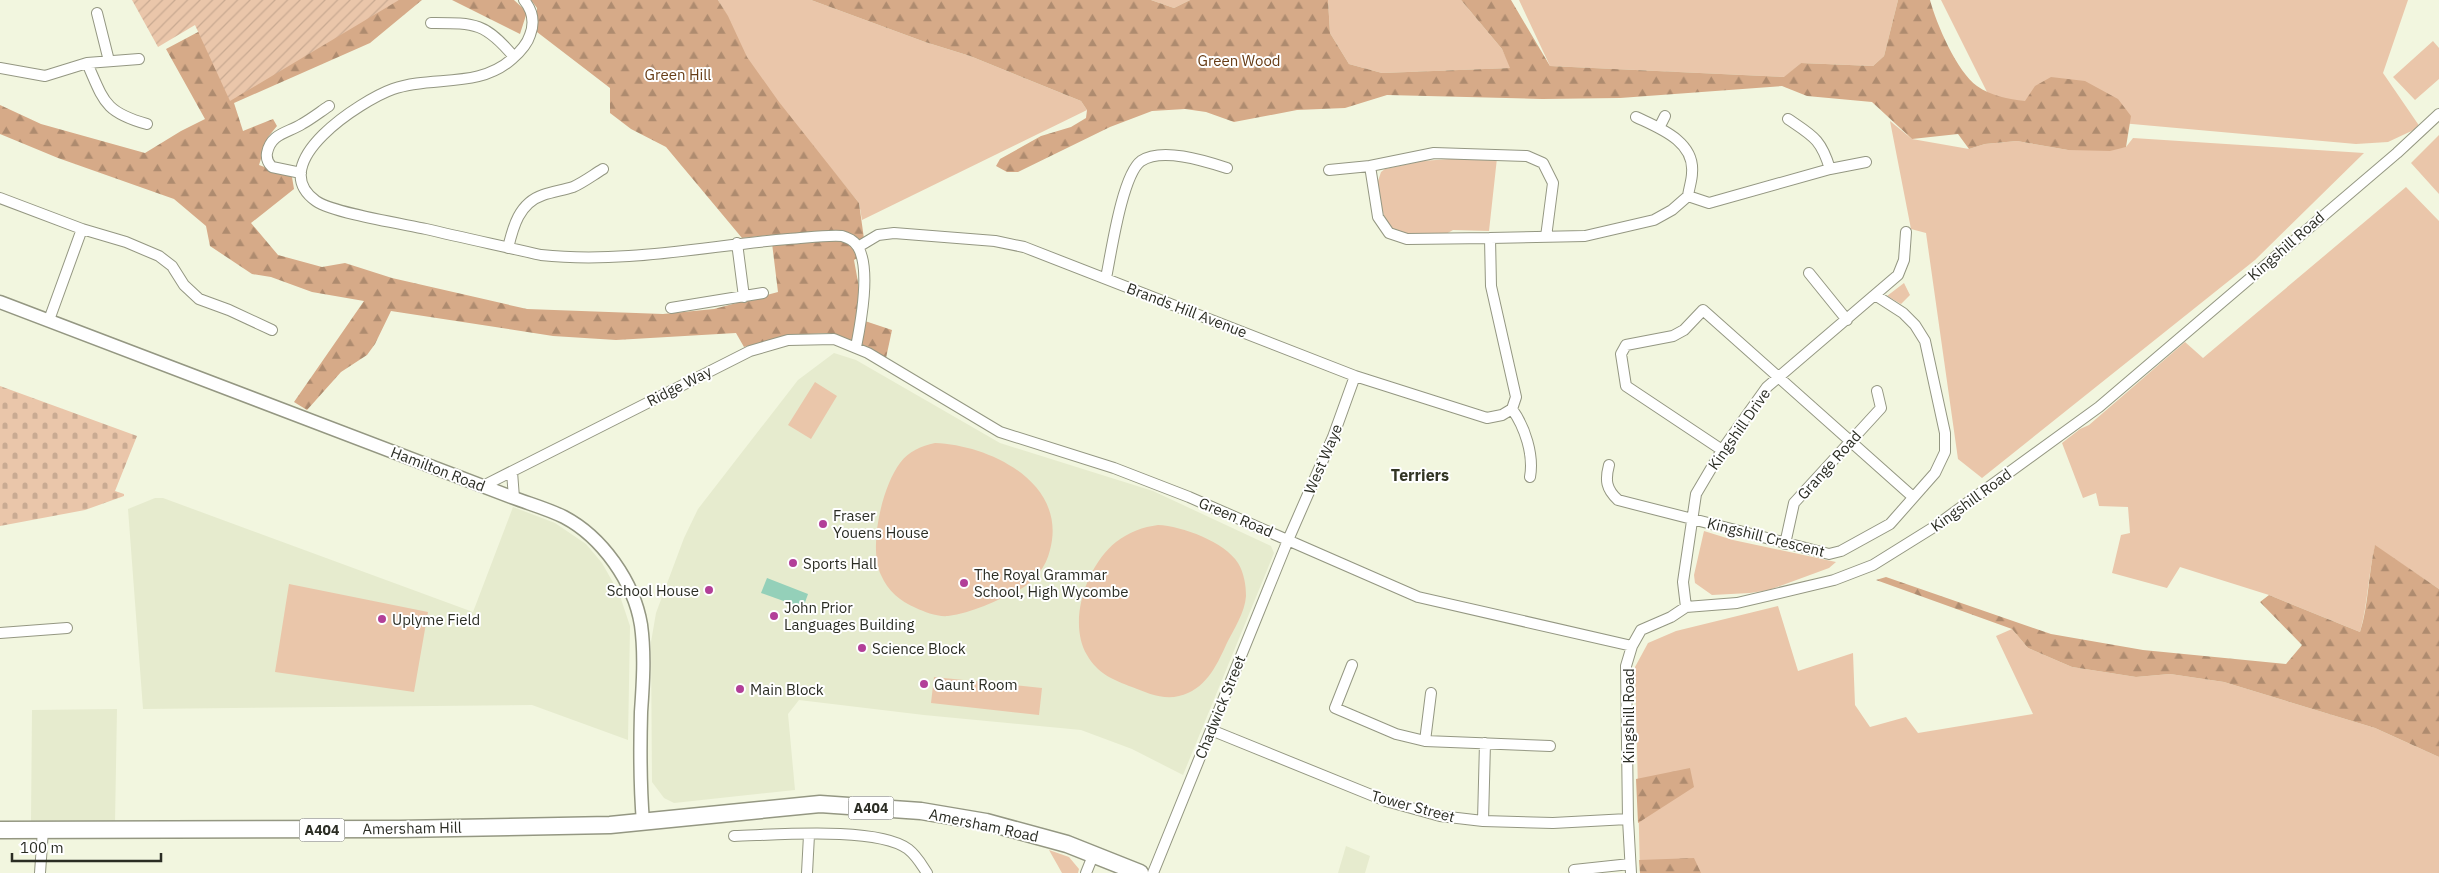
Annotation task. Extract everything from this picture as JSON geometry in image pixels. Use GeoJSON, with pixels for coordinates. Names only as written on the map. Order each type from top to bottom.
{"type":"FeatureCollection","features":[{"type":"Feature","properties":{"kind":"main road","name":"Amersham Road"},"geometry":{"type":"LineString","coordinates":[[643,822],[820,804],[921,811],[986,822],[1094,853],[1140,873]]}},
{"type":"Feature","properties":{"kind":"main road","name":"Amersham Hill"},"geometry":{"type":"LineString","coordinates":[[0,830],[398,829],[643,822]]}},
{"type":"Feature","properties":{"kind":"street"},"geometry":{"type":"LineString","coordinates":[[524,0],[530,8],[533,25],[527,44],[514,57],[494,71],[480,77],[394,88],[348,112],[319,138],[308,154],[301,173],[303,183],[312,197],[325,205],[540,256],[594,258],[736,243],[842,236],[851,240],[858,247],[862,264],[863,291],[856,347]]}},
{"type":"Feature","properties":{"kind":"street"},"geometry":{"type":"LineString","coordinates":[[97,13],[109,61]]}},
{"type":"Feature","properties":{"kind":"street"},"geometry":{"type":"LineString","coordinates":[[431,23],[468,23],[499,39],[514,57]]}},
{"type":"Feature","properties":{"kind":"street"},"geometry":{"type":"LineString","coordinates":[[0,68],[45,76],[87,63],[139,59]]}},
{"type":"Feature","properties":{"kind":"street"},"geometry":{"type":"LineString","coordinates":[[87,63],[105,102],[124,118],[147,124]]}},
{"type":"Feature","properties":{"kind":"street"},"geometry":{"type":"LineString","coordinates":[[301,173],[276,169],[269,164],[267,156],[270,145],[280,134],[299,126],[329,106]]}},
{"type":"Feature","properties":{"kind":"street","name":"Kingshill Road"},"geometry":{"type":"LineString","coordinates":[[1631,868],[1628,819],[1626,666],[1632,646],[1641,630],[1671,617],[1686,607],[1737,603],[1834,580],[1873,565],[1934,527],[2099,407],[2439,114]]}},
{"type":"Feature","properties":{"kind":"street"},"geometry":{"type":"LineString","coordinates":[[1659,128],[1664,116]]}},
{"type":"Feature","properties":{"kind":"street"},"geometry":{"type":"LineString","coordinates":[[1370,166],[1378,217],[1388,233],[1406,239],[1585,236],[1654,220],[1672,210],[1688,196],[1693,170],[1685,145],[1659,128],[1636,118]]}},
{"type":"Feature","properties":{"kind":"street"},"geometry":{"type":"LineString","coordinates":[[1788,119],[1813,136],[1824,148],[1830,169]]}},
{"type":"Feature","properties":{"kind":"street"},"geometry":{"type":"LineString","coordinates":[[1328,170],[1370,166],[1434,153],[1527,156],[1543,164],[1553,183],[1546,237]]}},
{"type":"Feature","properties":{"kind":"street"},"geometry":{"type":"LineString","coordinates":[[1106,278],[1129,179],[1141,161],[1161,154],[1201,159],[1227,168]]}},
{"type":"Feature","properties":{"kind":"street"},"geometry":{"type":"LineString","coordinates":[[1688,196],[1709,203],[1830,169],[1866,162]]}},
{"type":"Feature","properties":{"kind":"street"},"geometry":{"type":"LineString","coordinates":[[508,248],[513,226],[520,213],[530,202],[540,196],[573,186],[603,169]]}},
{"type":"Feature","properties":{"kind":"street"},"geometry":{"type":"LineString","coordinates":[[0,198],[82,229],[126,242],[159,256],[172,266],[184,285],[198,299],[229,310],[272,330]]}},
{"type":"Feature","properties":{"kind":"street"},"geometry":{"type":"LineString","coordinates":[[49,320],[82,229]]}},
{"type":"Feature","properties":{"kind":"street","name":"Kingshill Drive"},"geometry":{"type":"LineString","coordinates":[[1686,607],[1683,582],[1696,494],[1722,450],[1768,386],[1898,275],[1904,260],[1906,232]]}},
{"type":"Feature","properties":{"kind":"street","name":"Brands Hill Avenue"},"geometry":{"type":"LineString","coordinates":[[858,247],[878,235],[894,233],[995,241],[1024,247],[1355,376],[1487,418],[1502,415],[1512,409]]}},
{"type":"Feature","properties":{"kind":"street"},"geometry":{"type":"LineString","coordinates":[[1490,238],[1491,286],[1516,397],[1512,409],[1522,423],[1532,467],[1530,477]]}},
{"type":"Feature","properties":{"kind":"street"},"geometry":{"type":"LineString","coordinates":[[736,243],[744,297]]}},
{"type":"Feature","properties":{"kind":"street"},"geometry":{"type":"LineString","coordinates":[[1809,273],[1847,320]]}},
{"type":"Feature","properties":{"kind":"street"},"geometry":{"type":"LineString","coordinates":[[671,308],[763,293]]}},
{"type":"Feature","properties":{"kind":"street","name":"Kingshill Crescent"},"geometry":{"type":"LineString","coordinates":[[1609,465],[1606,478],[1609,492],[1618,500],[1828,554],[1841,551],[1890,524],[1936,473],[1945,452],[1944,433],[1925,341],[1915,324],[1903,313],[1875,295]]}},
{"type":"Feature","properties":{"kind":"street","name":"Hamilton Road"},"geometry":{"type":"LineString","coordinates":[[0,302],[564,518],[595,541],[620,571],[641,624],[643,653],[640,786],[643,822]]}},
{"type":"Feature","properties":{"kind":"street"},"geometry":{"type":"LineString","coordinates":[[1722,450],[1626,386],[1621,354],[1626,344],[1673,336],[1684,330],[1702,310],[1913,498]]}},
{"type":"Feature","properties":{"kind":"street","name":"Ridge Way"},"geometry":{"type":"LineString","coordinates":[[483,486],[750,351],[770,344],[803,339],[834,340],[856,347]]}},
{"type":"Feature","properties":{"kind":"street","name":"Green Road"},"geometry":{"type":"LineString","coordinates":[[856,347],[1000,432],[1114,468],[1288,540],[1418,597],[1632,646]]}},
{"type":"Feature","properties":{"kind":"street","name":"West Waye"},"geometry":{"type":"LineString","coordinates":[[1288,540],[1333,437],[1355,376]]}},
{"type":"Feature","properties":{"kind":"street","name":"Grange Road"},"geometry":{"type":"LineString","coordinates":[[1785,544],[1794,503],[1881,408],[1877,391]]}},
{"type":"Feature","properties":{"kind":"street"},"geometry":{"type":"LineString","coordinates":[[512,472],[514,498]]}},
{"type":"Feature","properties":{"kind":"street","name":"Chadwick Street"},"geometry":{"type":"LineString","coordinates":[[1153,873],[1288,540]]}},
{"type":"Feature","properties":{"kind":"street"},"geometry":{"type":"LineString","coordinates":[[0,633],[67,628]]}},
{"type":"Feature","properties":{"kind":"street"},"geometry":{"type":"LineString","coordinates":[[1352,665],[1335,708],[1396,734],[1424,741],[1550,746]]}},
{"type":"Feature","properties":{"kind":"street"},"geometry":{"type":"LineString","coordinates":[[1424,741],[1431,693]]}},
{"type":"Feature","properties":{"kind":"street","name":"Tower Street"},"geometry":{"type":"LineString","coordinates":[[1211,730],[1386,801],[1440,816],[1483,821],[1553,823],[1628,819]]}},
{"type":"Feature","properties":{"kind":"street"},"geometry":{"type":"LineString","coordinates":[[1483,821],[1485,743]]}},
{"type":"Feature","properties":{"kind":"street"},"geometry":{"type":"LineString","coordinates":[[40,873],[43,830]]}},
{"type":"Feature","properties":{"kind":"street"},"geometry":{"type":"LineString","coordinates":[[807,873],[809,835]]}},
{"type":"Feature","properties":{"kind":"street"},"geometry":{"type":"LineString","coordinates":[[734,836],[857,835],[895,842],[907,848],[918,858],[927,873]]}},
{"type":"Feature","properties":{"kind":"street"},"geometry":{"type":"LineString","coordinates":[[1086,873],[1094,853]]}},
{"type":"Feature","properties":{"kind":"street"},"geometry":{"type":"LineString","coordinates":[[1574,870],[1631,868]]}},
{"type":"Feature","properties":{"kind":"shaded area","name":"The Royal Grammar School, High Wycombe"},"geometry":{"type":"Polygon","coordinates":[[[834,353],[856,360],[1000,443],[1153,491],[1271,546],[1274,553],[1183,775],[1132,749],[1081,730],[924,715],[799,700],[788,714],[795,790],[674,803],[664,798],[652,782],[651,642],[656,613],[684,538],[698,509],[798,380],[834,353]]]}},
{"type":"Feature","properties":{"kind":"shaded area","name":"Uplyme Field"},"geometry":{"type":"Polygon","coordinates":[[[155,498],[163,498],[473,612],[513,507],[555,523],[586,544],[602,563],[619,593],[630,626],[628,740],[532,705],[143,709],[128,509],[155,498]]]}},
{"type":"Feature","properties":{"kind":"shaded area"},"geometry":{"type":"Polygon","coordinates":[[[767,578],[808,594],[803,608],[761,593],[767,578]]]}},
{"type":"Feature","properties":{"kind":"shaded area"},"geometry":{"type":"Polygon","coordinates":[[[117,709],[115,823],[31,822],[32,710],[117,709]]]}},
{"type":"Feature","properties":{"kind":"shaded area"},"geometry":{"type":"Polygon","coordinates":[[[1346,846],[1370,856],[1365,873],[1338,873],[1346,846]]]}},
{"type":"Feature","properties":{"kind":"green space"},"geometry":{"type":"Polygon","coordinates":[[[132,0],[399,0],[230,101],[195,25],[158,47],[132,0]]]}},
{"type":"Feature","properties":{"kind":"green space","name":"Green Hill"},"geometry":{"type":"Polygon","coordinates":[[[360,0],[422,0],[370,43],[234,103],[243,131],[273,119],[277,126],[268,137],[259,165],[292,177],[294,189],[251,223],[278,255],[322,267],[345,263],[392,278],[527,309],[663,314],[714,309],[778,292],[771,235],[742,238],[666,147],[631,129],[610,113],[610,88],[537,32],[537,8],[531,0],[718,0],[728,16],[747,57],[779,102],[859,203],[866,253],[854,260],[865,321],[892,330],[886,358],[829,333],[790,335],[744,347],[736,333],[616,340],[553,336],[391,311],[375,344],[367,355],[341,372],[307,410],[294,402],[364,301],[312,292],[271,277],[252,274],[210,246],[206,226],[174,199],[58,158],[0,134],[0,105],[41,124],[145,153],[205,119],[166,49],[232,14],[360,0]]]}},
{"type":"Feature","properties":{"kind":"green space"},"geometry":{"type":"Polygon","coordinates":[[[452,0],[514,0],[527,12],[520,34],[452,0]]]}},
{"type":"Feature","properties":{"kind":"green space"},"geometry":{"type":"Polygon","coordinates":[[[718,0],[811,0],[925,42],[970,56],[1081,101],[1087,110],[862,220],[859,203],[786,114],[759,77],[743,51],[718,0]]]}},
{"type":"Feature","properties":{"kind":"green space","name":"Green Wood"},"geometry":{"type":"Polygon","coordinates":[[[811,0],[1151,0],[1174,8],[1190,0],[1328,0],[1330,33],[1349,64],[1382,73],[1510,68],[1502,49],[1461,0],[1511,0],[1550,66],[1784,77],[1801,63],[1873,66],[1884,56],[1898,0],[1930,0],[1942,34],[1955,59],[1969,79],[1982,89],[2000,96],[2025,101],[2035,86],[2051,77],[2085,81],[2118,99],[2131,116],[2126,147],[2110,151],[2068,150],[2017,141],[1985,144],[1969,149],[1958,134],[1912,139],[1872,102],[1807,96],[1782,86],[1620,98],[1542,99],[1387,95],[1345,108],[1297,110],[1234,122],[1206,112],[1185,109],[1152,111],[1110,127],[1018,172],[1007,172],[996,166],[1000,159],[1041,136],[1071,127],[1086,118],[1087,110],[1081,101],[970,56],[925,42],[811,0]]]}},
{"type":"Feature","properties":{"kind":"green space"},"geometry":{"type":"Polygon","coordinates":[[[1151,0],[1190,0],[1174,8],[1151,0]]]}},
{"type":"Feature","properties":{"kind":"green space"},"geometry":{"type":"Polygon","coordinates":[[[1328,0],[1461,0],[1502,49],[1511,68],[1382,73],[1349,64],[1330,33],[1328,0]]]}},
{"type":"Feature","properties":{"kind":"green space"},"geometry":{"type":"Polygon","coordinates":[[[1519,0],[1898,0],[1884,56],[1873,66],[1801,63],[1785,77],[1550,66],[1519,0]]]}},
{"type":"Feature","properties":{"kind":"green space"},"geometry":{"type":"Polygon","coordinates":[[[1941,0],[2408,0],[2383,73],[2420,127],[2388,142],[2356,144],[2054,117],[1994,106],[1941,0]]]}},
{"type":"Feature","properties":{"kind":"green space"},"geometry":{"type":"Polygon","coordinates":[[[2433,41],[2439,48],[2439,79],[2415,100],[2393,77],[2433,41]]]}},
{"type":"Feature","properties":{"kind":"green space"},"geometry":{"type":"Polygon","coordinates":[[[1890,121],[1912,139],[1969,149],[1985,144],[2017,141],[2068,150],[2126,147],[2133,138],[2364,153],[2255,260],[1982,478],[1958,459],[1926,233],[1911,229],[1890,121]]]}},
{"type":"Feature","properties":{"kind":"green space"},"geometry":{"type":"Polygon","coordinates":[[[2439,135],[2439,194],[2411,163],[2439,135]]]}},
{"type":"Feature","properties":{"kind":"green space"},"geometry":{"type":"Polygon","coordinates":[[[1477,157],[1497,158],[1489,231],[1453,230],[1446,234],[1407,235],[1394,230],[1385,219],[1377,184],[1381,172],[1385,169],[1422,161],[1477,157]]]}},
{"type":"Feature","properties":{"kind":"green space"},"geometry":{"type":"Polygon","coordinates":[[[2406,187],[2439,221],[2439,589],[2375,546],[2360,632],[2269,595],[2180,567],[2167,588],[2112,573],[2121,535],[2130,533],[2128,507],[2099,506],[2096,493],[2083,498],[2062,443],[2080,429],[2089,425],[2185,342],[2203,358],[2406,187]]]}},
{"type":"Feature","properties":{"kind":"green space"},"geometry":{"type":"Polygon","coordinates":[[[1904,283],[1910,295],[1901,304],[1887,296],[1904,283]]]}},
{"type":"Feature","properties":{"kind":"green space"},"geometry":{"type":"Polygon","coordinates":[[[815,382],[837,396],[811,439],[788,425],[815,382]]]}},
{"type":"Feature","properties":{"kind":"green space"},"geometry":{"type":"Polygon","coordinates":[[[0,386],[137,436],[115,491],[124,494],[124,496],[85,510],[0,526],[0,386]]]}},
{"type":"Feature","properties":{"kind":"green space"},"geometry":{"type":"Polygon","coordinates":[[[935,443],[956,445],[979,451],[1000,460],[1020,472],[1036,487],[1047,505],[1052,526],[1048,556],[1043,568],[1030,582],[1019,590],[985,606],[948,616],[935,615],[923,611],[895,595],[887,586],[877,563],[876,549],[879,518],[893,474],[900,463],[911,452],[920,447],[935,443]]]}},
{"type":"Feature","properties":{"kind":"green space"},"geometry":{"type":"Polygon","coordinates":[[[1158,525],[1179,528],[1202,536],[1223,548],[1238,563],[1246,588],[1245,602],[1241,615],[1214,669],[1196,689],[1173,697],[1143,692],[1106,675],[1096,667],[1087,655],[1081,641],[1079,626],[1083,594],[1096,565],[1106,552],[1121,538],[1142,529],[1158,525]]]}},
{"type":"Feature","properties":{"kind":"green space"},"geometry":{"type":"Polygon","coordinates":[[[1704,531],[1733,540],[1836,562],[1829,568],[1769,590],[1712,595],[1695,583],[1694,575],[1704,531]]]}},
{"type":"Feature","properties":{"kind":"green space"},"geometry":{"type":"Polygon","coordinates":[[[2375,545],[2439,589],[2439,757],[2375,728],[2224,682],[2170,674],[2136,677],[2072,667],[2028,648],[2012,629],[1876,580],[1886,577],[2051,634],[2143,650],[2286,664],[2302,645],[2260,602],[2269,595],[2360,632],[2375,545]]]}},
{"type":"Feature","properties":{"kind":"green space"},"geometry":{"type":"Polygon","coordinates":[[[289,584],[428,612],[414,692],[275,672],[289,584]]]}},
{"type":"Feature","properties":{"kind":"green space"},"geometry":{"type":"Polygon","coordinates":[[[1778,606],[1798,671],[1853,653],[1855,705],[1870,727],[1906,717],[1918,733],[2033,714],[1996,636],[2012,629],[2028,648],[2072,667],[2136,677],[2170,674],[2224,682],[2375,728],[2439,757],[2439,873],[1640,873],[1635,667],[1648,643],[1676,631],[1778,606]]]}},
{"type":"Feature","properties":{"kind":"green space"},"geometry":{"type":"Polygon","coordinates":[[[934,677],[1042,688],[1039,715],[931,703],[934,677]]]}},
{"type":"Feature","properties":{"kind":"green space"},"geometry":{"type":"Polygon","coordinates":[[[1690,768],[1694,787],[1638,823],[1636,779],[1690,768]]]}},
{"type":"Feature","properties":{"kind":"green space"},"geometry":{"type":"Polygon","coordinates":[[[1049,850],[1069,857],[1079,869],[1078,873],[1062,873],[1049,850]]]}},
{"type":"Feature","properties":{"kind":"green space"},"geometry":{"type":"Polygon","coordinates":[[[1694,858],[1701,873],[1640,873],[1639,860],[1694,858]]]}},
{"type":"Feature","properties":{"kind":"place","name":"Fraser Youens House"},"geometry":{"type":"Point","coordinates":[823,524]}},
{"type":"Feature","properties":{"kind":"place","name":"Sports Hall"},"geometry":{"type":"Point","coordinates":[793,563]}},
{"type":"Feature","properties":{"kind":"place","name":"The Royal Grammar School, High Wycombe"},"geometry":{"type":"Point","coordinates":[964,583]}},
{"type":"Feature","properties":{"kind":"place","name":"School House"},"geometry":{"type":"Point","coordinates":[709,590]}},
{"type":"Feature","properties":{"kind":"place","name":"John Prior Languages Building"},"geometry":{"type":"Point","coordinates":[774,616]}},
{"type":"Feature","properties":{"kind":"place","name":"Uplyme Field"},"geometry":{"type":"Point","coordinates":[382,619]}},
{"type":"Feature","properties":{"kind":"place","name":"Science Block"},"geometry":{"type":"Point","coordinates":[862,648]}},
{"type":"Feature","properties":{"kind":"place","name":"Gaunt Room"},"geometry":{"type":"Point","coordinates":[924,684]}},
{"type":"Feature","properties":{"kind":"place","name":"Main Block"},"geometry":{"type":"Point","coordinates":[740,689]}},
{"type":"Feature","properties":{"kind":"district","name":"Terriers"},"geometry":{"type":"Point","coordinates":[1420,475]}}]}
